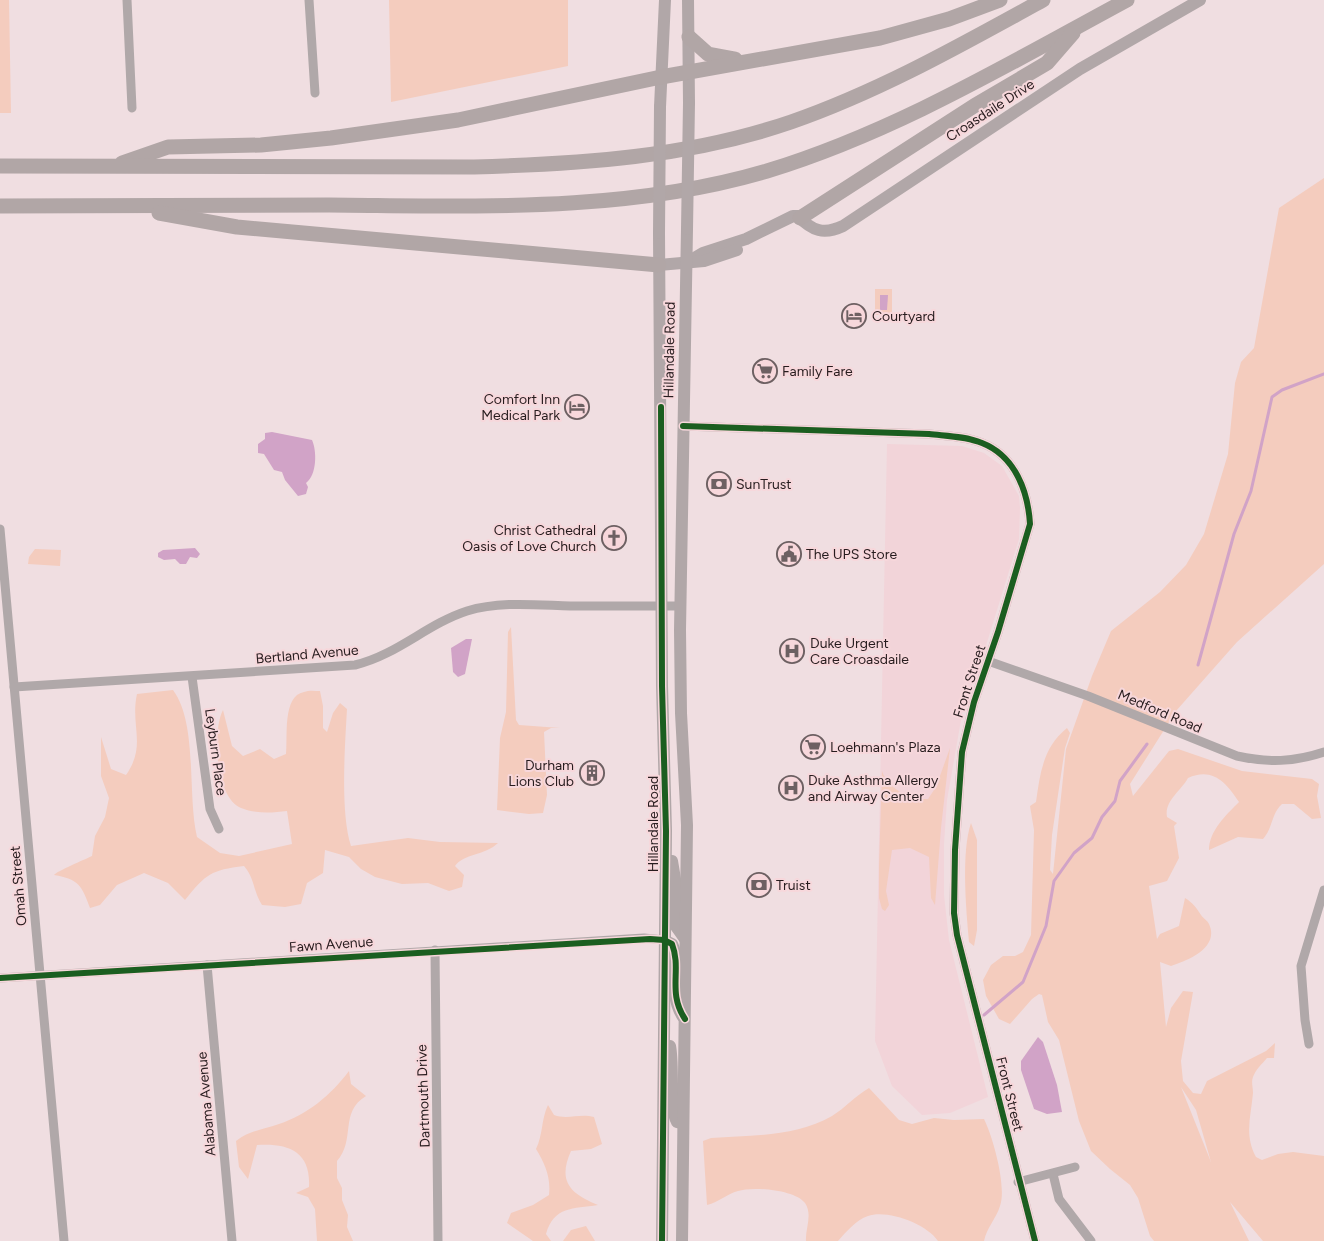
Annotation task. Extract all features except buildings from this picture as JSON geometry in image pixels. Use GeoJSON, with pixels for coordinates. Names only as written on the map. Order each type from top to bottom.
{"type":"FeatureCollection","features":[{"type":"Feature","properties":{"kind":"highway"},"geometry":{"type":"LineString","coordinates":[[111,166],[168,147],[261,145],[361,135],[515,109],[661,77],[880,38],[949,19],[1000,0]]}},
{"type":"Feature","properties":{"kind":"highway"},"geometry":{"type":"LineString","coordinates":[[0,166],[354,168],[530,166],[598,162],[674,152],[760,132],[824,110],[932,61],[1043,0]]}},
{"type":"Feature","properties":{"kind":"highway"},"geometry":{"type":"LineString","coordinates":[[0,206],[491,207],[585,202],[672,192],[764,172],[848,143],[920,111],[1127,0]]}},
{"type":"Feature","properties":{"kind":"highway"},"geometry":{"type":"LineString","coordinates":[[800,218],[974,106],[1046,63],[1079,26]]}},
{"type":"Feature","properties":{"kind":"highway"},"geometry":{"type":"LineString","coordinates":[[689,37],[712,56],[750,60]]}},
{"type":"Feature","properties":{"kind":"highway"},"geometry":{"type":"LineString","coordinates":[[113,206],[237,227],[659,265]]}},
{"type":"Feature","properties":{"kind":"main road","name":"Hillandale Road"},"geometry":{"type":"LineString","coordinates":[[662,1241],[666,831],[661,606],[659,233],[660,107],[665,0]]}},
{"type":"Feature","properties":{"kind":"main road","name":"Hillandale Road"},"geometry":{"type":"LineString","coordinates":[[682,1241],[687,825],[681,713],[680,606],[689,103],[688,0]]}},
{"type":"Feature","properties":{"kind":"main road","name":"Croasdaile Drive"},"geometry":{"type":"LineString","coordinates":[[800,218],[810,228],[822,231],[843,226],[1080,69],[1200,0]]}},
{"type":"Feature","properties":{"kind":"main road"},"geometry":{"type":"LineString","coordinates":[[659,265],[710,260],[772,236],[800,218]]}},
{"type":"Feature","properties":{"kind":"main road"},"geometry":{"type":"LineString","coordinates":[[666,831],[676,885],[675,925],[685,939]]}},
{"type":"Feature","properties":{"kind":"main road"},"geometry":{"type":"LineString","coordinates":[[664,940],[672,944],[674,949],[674,993],[677,1008],[684,1019]]}},
{"type":"Feature","properties":{"kind":"main road"},"geometry":{"type":"LineString","coordinates":[[664,1022],[672,1055],[673,1114],[677,1122],[683,1123]]}},
{"type":"Feature","properties":{"kind":"street"},"geometry":{"type":"LineString","coordinates":[[127,0],[132,108]]}},
{"type":"Feature","properties":{"kind":"street"},"geometry":{"type":"LineString","coordinates":[[310,0],[315,93]]}},
{"type":"Feature","properties":{"kind":"street","name":"Front Street"},"geometry":{"type":"LineString","coordinates":[[683,426],[929,434],[980,442],[999,452],[1007,460],[1020,482],[1029,508],[1030,524],[972,710],[962,752],[954,850],[954,913],[968,982],[1018,1182],[1035,1241]]}},
{"type":"Feature","properties":{"kind":"street","name":"Omah Street"},"geometry":{"type":"LineString","coordinates":[[0,529],[64,1241]]}},
{"type":"Feature","properties":{"kind":"street","name":"Bertland Avenue"},"geometry":{"type":"LineString","coordinates":[[14,687],[355,665],[388,654],[418,634],[451,616],[490,606],[518,604],[680,606]]}},
{"type":"Feature","properties":{"kind":"street","name":"Medford Road"},"geometry":{"type":"LineString","coordinates":[[988,662],[1088,696],[1237,756],[1255,760],[1282,762],[1324,752]]}},
{"type":"Feature","properties":{"kind":"street","name":"Leyburn Place"},"geometry":{"type":"LineString","coordinates":[[192,677],[210,809],[219,829]]}},
{"type":"Feature","properties":{"kind":"street"},"geometry":{"type":"LineString","coordinates":[[1309,1044],[1304,1020],[1301,966],[1324,890]]}},
{"type":"Feature","properties":{"kind":"street","name":"Fawn Avenue"},"geometry":{"type":"LineString","coordinates":[[0,978],[644,938],[664,940]]}},
{"type":"Feature","properties":{"kind":"street","name":"Dartmouth Drive"},"geometry":{"type":"LineString","coordinates":[[435,950],[439,1180],[438,1241]]}},
{"type":"Feature","properties":{"kind":"street","name":"Alabama Avenue"},"geometry":{"type":"LineString","coordinates":[[207,965],[232,1241]]}},
{"type":"Feature","properties":{"kind":"street"},"geometry":{"type":"LineString","coordinates":[[1018,1182],[1075,1167]]}},
{"type":"Feature","properties":{"kind":"street"},"geometry":{"type":"LineString","coordinates":[[1052,1174],[1059,1199],[1091,1241]]}},
{"type":"Feature","properties":{"kind":"shaded area"},"geometry":{"type":"Polygon","coordinates":[[[0,0],[9,0],[11,113],[0,113],[0,0]]]}},
{"type":"Feature","properties":{"kind":"shaded area"},"geometry":{"type":"Polygon","coordinates":[[[389,0],[568,0],[568,66],[391,102],[389,0]]]}},
{"type":"Feature","properties":{"kind":"shaded area"},"geometry":{"type":"Polygon","coordinates":[[[1324,178],[1324,564],[1237,642],[1176,711],[1130,784],[1133,796],[1169,751],[1178,749],[1242,771],[1312,779],[1319,784],[1317,796],[1321,818],[1312,819],[1294,804],[1282,804],[1278,808],[1263,839],[1238,837],[1209,850],[1215,830],[1239,802],[1229,788],[1218,778],[1204,774],[1188,778],[1170,801],[1167,811],[1167,817],[1177,823],[1174,826],[1179,858],[1167,881],[1149,886],[1157,939],[1160,934],[1179,926],[1185,898],[1194,905],[1208,922],[1211,932],[1210,940],[1206,947],[1193,957],[1171,966],[1160,962],[1166,1027],[1171,1008],[1183,991],[1193,992],[1181,1061],[1183,1081],[1193,1093],[1201,1094],[1207,1081],[1266,1051],[1275,1043],[1274,1058],[1267,1058],[1257,1069],[1252,1079],[1253,1093],[1249,1125],[1250,1141],[1256,1157],[1262,1160],[1278,1154],[1293,1152],[1324,1156],[1324,1241],[1263,1241],[1230,1202],[1249,1241],[1154,1241],[1150,1236],[1138,1198],[1130,1185],[1091,1151],[1079,1121],[1059,1040],[1048,1022],[1042,995],[1039,994],[1032,999],[1010,1024],[999,1019],[986,996],[983,980],[991,965],[1003,956],[1015,956],[1023,952],[1031,935],[1034,830],[1030,806],[1036,802],[1041,771],[1048,752],[1059,735],[1067,728],[1070,733],[1065,748],[1052,835],[1050,870],[1053,874],[1066,749],[1092,676],[1111,631],[1160,592],[1186,565],[1204,534],[1228,454],[1235,383],[1241,362],[1254,348],[1279,208],[1324,178]],[[1181,1087],[1211,1162],[1196,1110],[1181,1087]]]}},
{"type":"Feature","properties":{"kind":"shaded area"},"geometry":{"type":"Polygon","coordinates":[[[875,289],[892,289],[892,315],[875,315],[875,289]]]}},
{"type":"Feature","properties":{"kind":"shaded area"},"geometry":{"type":"Polygon","coordinates":[[[880,295],[888,295],[887,310],[880,310],[880,295]]]}},
{"type":"Feature","properties":{"kind":"shaded area"},"geometry":{"type":"Polygon","coordinates":[[[272,432],[312,440],[315,450],[315,463],[310,479],[306,483],[308,487],[306,494],[298,496],[285,480],[282,472],[274,470],[264,454],[258,453],[258,444],[265,439],[265,433],[272,432]]]}},
{"type":"Feature","properties":{"kind":"shaded area"},"geometry":{"type":"Polygon","coordinates":[[[887,444],[962,446],[984,453],[1002,466],[1019,496],[1019,539],[980,665],[964,703],[947,800],[944,844],[944,895],[949,940],[988,1097],[950,1113],[922,1115],[892,1086],[875,1041],[887,444]]]}},
{"type":"Feature","properties":{"kind":"shaded area"},"geometry":{"type":"Polygon","coordinates":[[[195,548],[200,554],[197,558],[190,557],[186,564],[180,564],[175,559],[164,560],[158,557],[158,553],[163,550],[195,548]]]}},
{"type":"Feature","properties":{"kind":"shaded area"},"geometry":{"type":"Polygon","coordinates":[[[35,549],[61,550],[60,566],[28,564],[29,557],[35,549]]]}},
{"type":"Feature","properties":{"kind":"shaded area"},"geometry":{"type":"Polygon","coordinates":[[[511,627],[516,720],[519,725],[560,728],[551,728],[544,732],[547,795],[543,813],[529,814],[497,810],[500,738],[506,712],[508,632],[511,627]]]}},
{"type":"Feature","properties":{"kind":"shaded area"},"geometry":{"type":"Polygon","coordinates":[[[466,639],[472,639],[465,674],[458,677],[453,672],[451,648],[466,639]]]}},
{"type":"Feature","properties":{"kind":"shaded area"},"geometry":{"type":"Polygon","coordinates":[[[173,690],[181,704],[186,721],[197,837],[220,853],[239,856],[292,844],[287,811],[264,812],[247,810],[232,801],[226,791],[221,778],[217,747],[223,710],[232,746],[243,756],[260,749],[274,759],[286,754],[289,709],[292,701],[297,695],[310,691],[320,691],[323,706],[323,728],[327,732],[333,713],[340,703],[347,709],[344,798],[345,816],[351,846],[408,838],[440,842],[498,843],[459,862],[455,866],[464,875],[462,887],[449,891],[428,883],[402,884],[375,877],[361,869],[349,857],[325,850],[323,873],[307,883],[301,904],[285,907],[262,905],[248,871],[244,866],[224,869],[210,875],[198,884],[185,900],[168,883],[144,873],[117,885],[100,905],[90,908],[85,894],[74,881],[54,875],[92,856],[95,836],[105,817],[109,798],[101,776],[101,737],[111,769],[126,775],[136,754],[135,705],[137,694],[173,690]]]}},
{"type":"Feature","properties":{"kind":"shaded area"},"geometry":{"type":"Polygon","coordinates":[[[950,748],[935,905],[931,898],[929,857],[910,848],[892,850],[886,891],[889,905],[885,911],[882,909],[879,898],[882,771],[889,783],[900,792],[914,798],[928,799],[936,787],[950,748]]]}},
{"type":"Feature","properties":{"kind":"shaded area"},"geometry":{"type":"Polygon","coordinates":[[[971,823],[977,840],[977,930],[974,946],[969,942],[965,881],[966,849],[971,823]]]}},
{"type":"Feature","properties":{"kind":"shaded area"},"geometry":{"type":"Polygon","coordinates":[[[1038,1037],[1043,1042],[1057,1085],[1062,1112],[1047,1114],[1034,1109],[1021,1070],[1021,1061],[1038,1037]]]}},
{"type":"Feature","properties":{"kind":"shaded area"},"geometry":{"type":"Polygon","coordinates":[[[349,1071],[351,1084],[366,1096],[353,1110],[346,1144],[343,1153],[337,1161],[337,1178],[342,1188],[342,1200],[348,1215],[347,1227],[353,1241],[317,1241],[315,1209],[308,1197],[296,1193],[309,1187],[309,1175],[302,1157],[288,1148],[257,1145],[248,1179],[239,1167],[236,1141],[252,1132],[289,1120],[309,1110],[326,1096],[349,1071]]]}},
{"type":"Feature","properties":{"kind":"shaded area"},"geometry":{"type":"Polygon","coordinates":[[[869,1088],[899,1120],[912,1124],[934,1118],[954,1120],[984,1119],[995,1149],[1002,1187],[1002,1198],[984,1241],[938,1241],[933,1235],[916,1224],[896,1216],[876,1214],[859,1220],[838,1241],[806,1241],[809,1217],[805,1203],[792,1195],[773,1190],[753,1189],[738,1191],[707,1205],[703,1141],[711,1138],[773,1134],[804,1128],[832,1116],[869,1088]]]}},
{"type":"Feature","properties":{"kind":"shaded area"},"geometry":{"type":"Polygon","coordinates":[[[548,1105],[554,1115],[594,1117],[602,1144],[591,1149],[571,1151],[567,1162],[566,1179],[569,1186],[580,1196],[598,1205],[566,1210],[554,1218],[550,1225],[546,1234],[551,1241],[533,1241],[507,1223],[511,1213],[533,1205],[549,1195],[547,1171],[536,1149],[548,1105]]]}},
{"type":"Feature","properties":{"kind":"shaded area"},"geometry":{"type":"Polygon","coordinates":[[[586,1226],[595,1241],[563,1241],[571,1230],[586,1226]]]}},
{"type":"Feature","properties":{"kind":"waterway"},"geometry":{"type":"LineString","coordinates":[[1198,665],[1234,534],[1251,491],[1272,397],[1282,390],[1324,374]]}},
{"type":"Feature","properties":{"kind":"waterway"},"geometry":{"type":"LineString","coordinates":[[984,1015],[1023,982],[1046,926],[1054,881],[1074,853],[1092,838],[1102,817],[1115,801],[1120,781],[1147,744]]}},
{"type":"Feature","properties":{"kind":"cycle path"},"geometry":{"type":"LineString","coordinates":[[661,407],[662,686],[666,831],[662,1241]]}},
{"type":"Feature","properties":{"kind":"cycle path"},"geometry":{"type":"LineString","coordinates":[[683,426],[929,434],[962,438],[982,443],[1003,457],[1018,476],[1023,487],[1030,524],[998,632],[974,702],[962,752],[955,850],[954,913],[957,935],[1035,1241]]}},
{"type":"Feature","properties":{"kind":"cycle path"},"geometry":{"type":"LineString","coordinates":[[0,978],[650,939],[664,940],[672,944],[676,963],[677,1000],[685,1019]]}},
{"type":"Feature","properties":{"kind":"place","name":"Courtyard"},"geometry":{"type":"Point","coordinates":[854,316]}},
{"type":"Feature","properties":{"kind":"place","name":"Family Fare"},"geometry":{"type":"Point","coordinates":[765,371]}},
{"type":"Feature","properties":{"kind":"place","name":"Comfort Inn Medical Park"},"geometry":{"type":"Point","coordinates":[577,407]}},
{"type":"Feature","properties":{"kind":"place","name":"SunTrust"},"geometry":{"type":"Point","coordinates":[719,484]}},
{"type":"Feature","properties":{"kind":"place","name":"Christ Cathedral Oasis of Love Church"},"geometry":{"type":"Point","coordinates":[614,538]}},
{"type":"Feature","properties":{"kind":"place","name":"The UPS Store"},"geometry":{"type":"Point","coordinates":[789,554]}},
{"type":"Feature","properties":{"kind":"place","name":"Duke Urgent Care Croasdaile"},"geometry":{"type":"Point","coordinates":[792,651]}},
{"type":"Feature","properties":{"kind":"place","name":"Loehmann's Plaza"},"geometry":{"type":"Point","coordinates":[813,747]}},
{"type":"Feature","properties":{"kind":"place","name":"Durham Lions Club"},"geometry":{"type":"Point","coordinates":[592,773]}},
{"type":"Feature","properties":{"kind":"place","name":"Duke Asthma Allergy and Airway Center"},"geometry":{"type":"Point","coordinates":[791,788]}},
{"type":"Feature","properties":{"kind":"place","name":"Truist"},"geometry":{"type":"Point","coordinates":[759,885]}}]}
